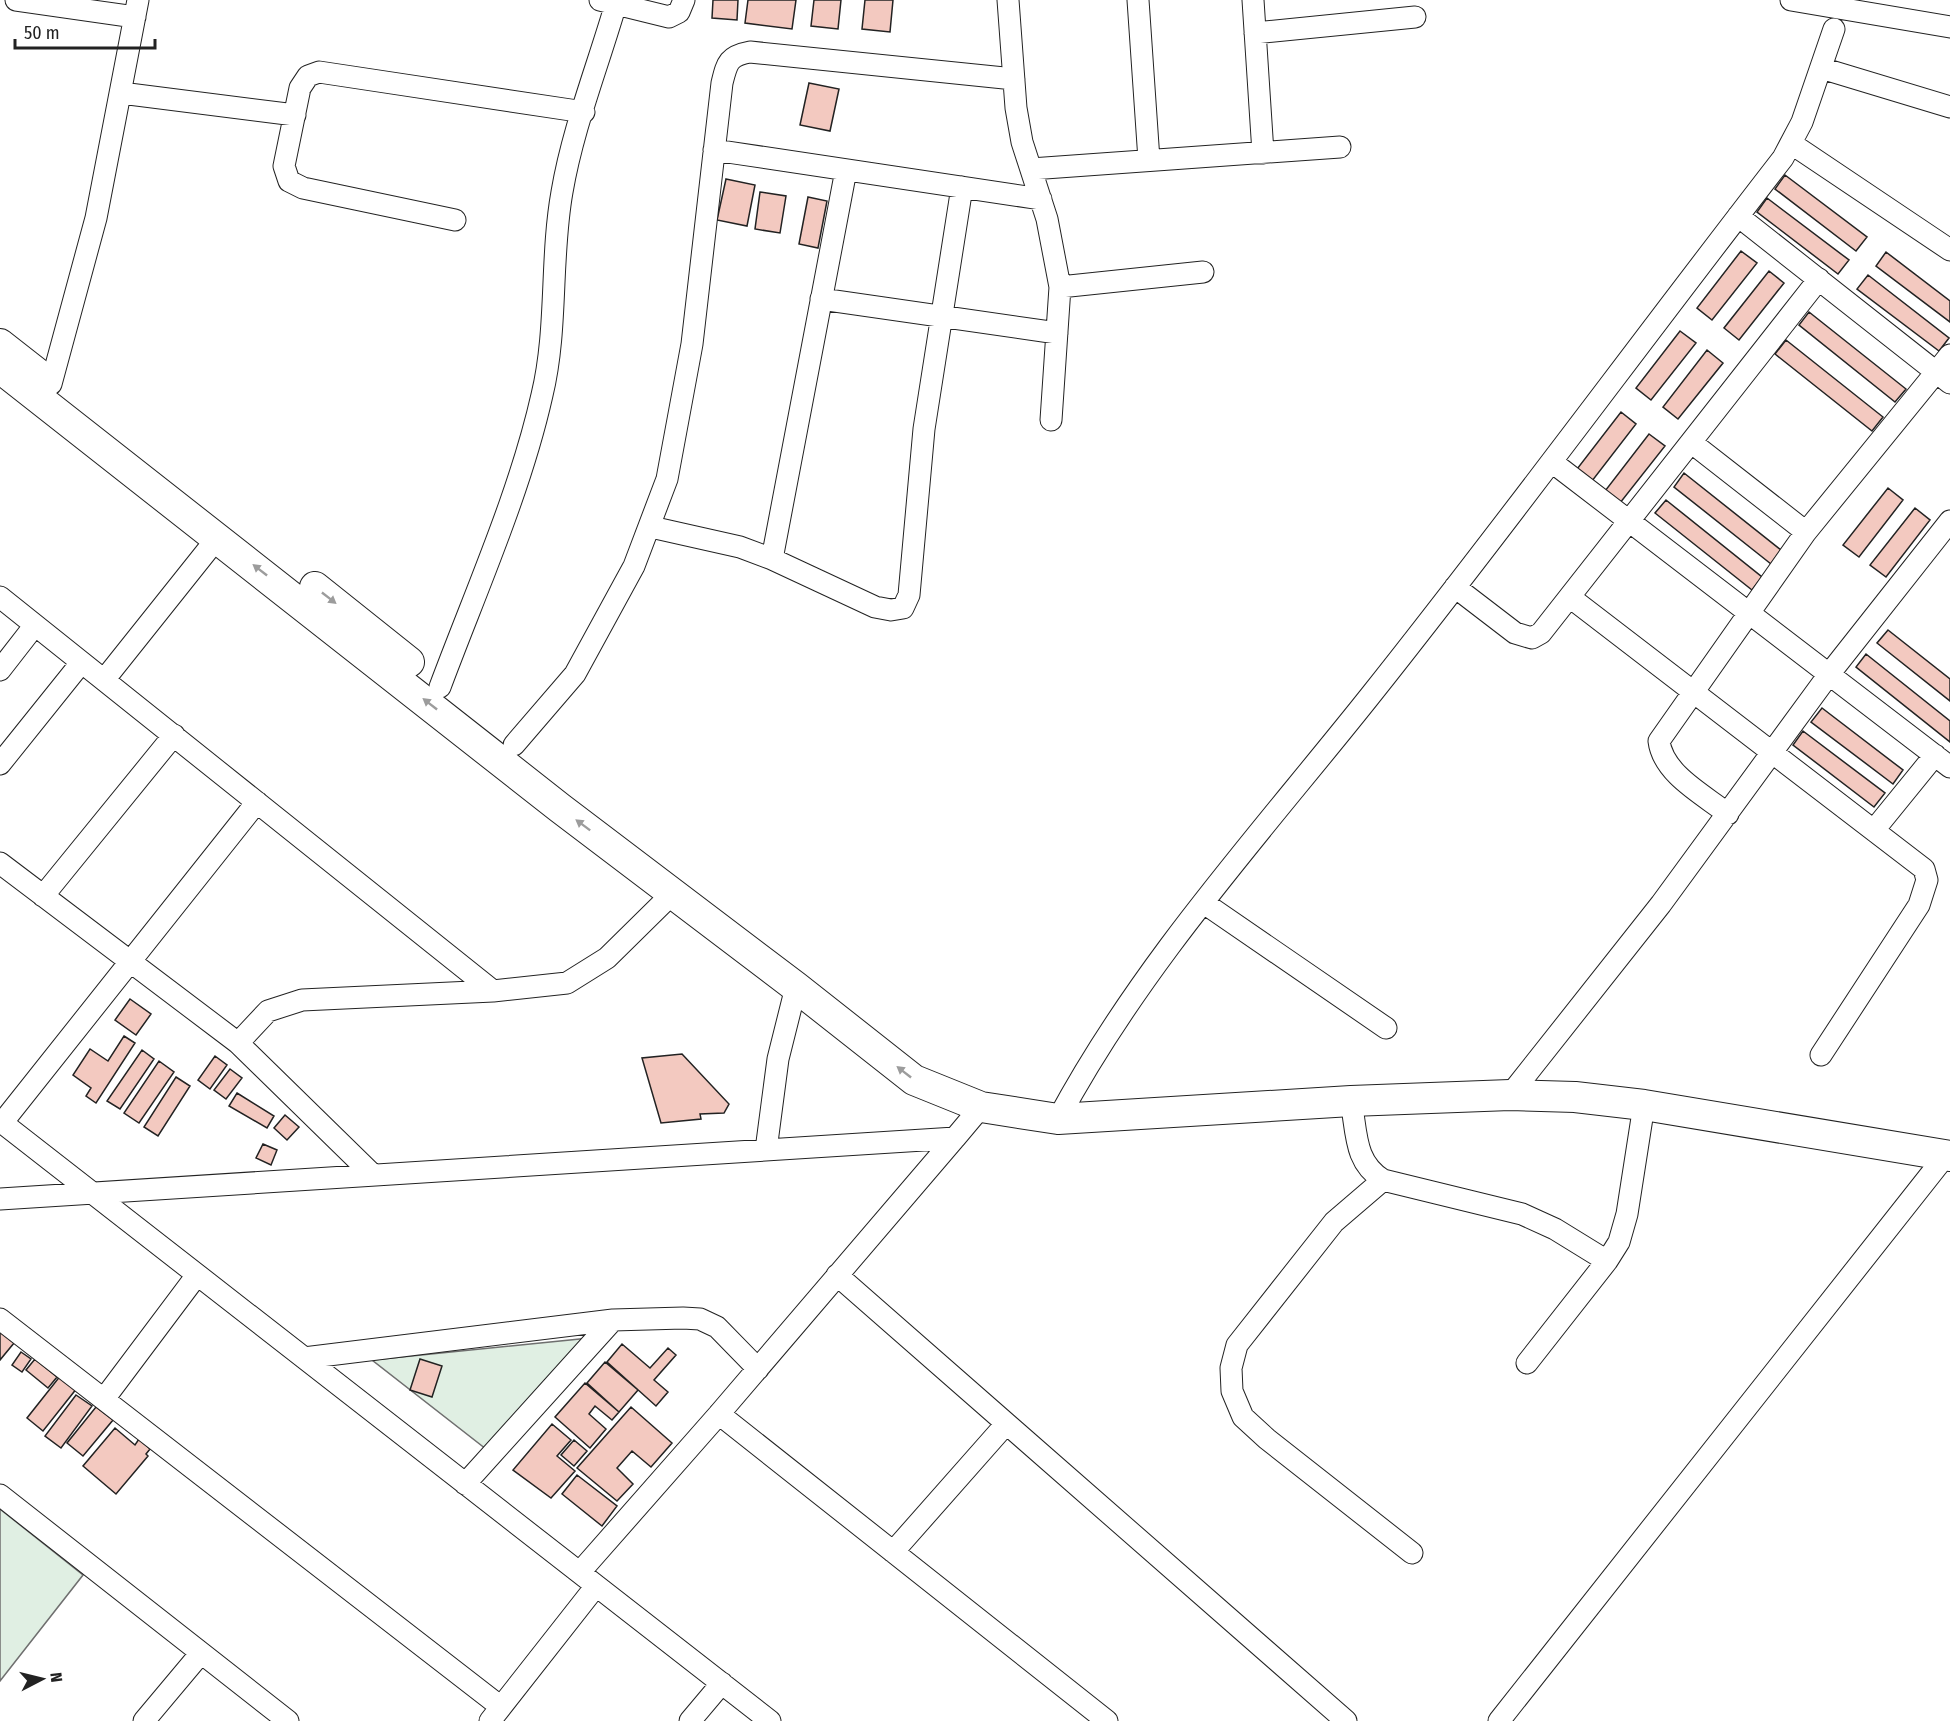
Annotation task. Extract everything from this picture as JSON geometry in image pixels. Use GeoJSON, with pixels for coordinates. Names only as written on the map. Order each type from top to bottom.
{"type":"FeatureCollection","features":[{"type":"Feature","properties":{"kind":"highway"},"geometry":{"type":"LineString","coordinates":[[0,344],[682,878],[927,1064],[969,1101]]}},
{"type":"Feature","properties":{"kind":"highway"},"geometry":{"type":"LineString","coordinates":[[0,368],[560,808],[674,893],[914,1080],[969,1101],[1058,1119],[1351,1101],[1510,1095],[1575,1097],[1644,1105],[1948,1155]]}},
{"type":"Feature","properties":{"kind":"street"},"geometry":{"type":"LineString","coordinates":[[16,0],[136,9],[121,93],[83,271],[51,384]]}},
{"type":"Feature","properties":{"kind":"street"},"geometry":{"type":"LineString","coordinates":[[440,687],[528,447],[543,394],[548,361],[561,193],[584,112],[611,1],[669,16],[679,12],[684,0]]}},
{"type":"Feature","properties":{"kind":"street"},"geometry":{"type":"LineString","coordinates":[[1008,0],[1014,80],[1022,142],[1041,199],[1060,287],[1051,420]]}},
{"type":"Feature","properties":{"kind":"street"},"geometry":{"type":"LineString","coordinates":[[1138,0],[1149,160]]}},
{"type":"Feature","properties":{"kind":"street"},"geometry":{"type":"LineString","coordinates":[[1253,0],[1263,153]]}},
{"type":"Feature","properties":{"kind":"street"},"geometry":{"type":"LineString","coordinates":[[1791,0],[1950,27]]}},
{"type":"Feature","properties":{"kind":"street"},"geometry":{"type":"LineString","coordinates":[[1255,33],[1415,17]]}},
{"type":"Feature","properties":{"kind":"street"},"geometry":{"type":"LineString","coordinates":[[1058,1119],[1080,1078],[1126,1006],[1204,903],[1552,462],[1792,144],[1834,29]]}},
{"type":"Feature","properties":{"kind":"street"},"geometry":{"type":"LineString","coordinates":[[514,745],[575,674],[634,566],[651,527],[667,479],[692,344],[722,83],[727,64],[735,55],[750,52],[1014,80]]}},
{"type":"Feature","properties":{"kind":"street"},"geometry":{"type":"LineString","coordinates":[[1821,68],[1950,107]]}},
{"type":"Feature","properties":{"kind":"street"},"geometry":{"type":"LineString","coordinates":[[454,220],[303,188],[289,181],[284,166],[300,88],[308,76],[319,72],[584,112]]}},
{"type":"Feature","properties":{"kind":"street"},"geometry":{"type":"LineString","coordinates":[[121,93],[295,115]]}},
{"type":"Feature","properties":{"kind":"street"},"geometry":{"type":"LineString","coordinates":[[1792,144],[1950,250]]}},
{"type":"Feature","properties":{"kind":"street"},"geometry":{"type":"LineString","coordinates":[[1031,169],[1340,147]]}},
{"type":"Feature","properties":{"kind":"street"},"geometry":{"type":"LineString","coordinates":[[714,150],[1041,199]]}},
{"type":"Feature","properties":{"kind":"street"},"geometry":{"type":"LineString","coordinates":[[772,558],[846,170]]}},
{"type":"Feature","properties":{"kind":"street"},"geometry":{"type":"LineString","coordinates":[[651,527],[740,547],[772,558],[875,607],[891,610],[903,608],[909,595],[914,562],[924,429],[962,187]]}},
{"type":"Feature","properties":{"kind":"street"},"geometry":{"type":"LineString","coordinates":[[1738,216],[1943,377]]}},
{"type":"Feature","properties":{"kind":"street"},"geometry":{"type":"LineString","coordinates":[[1060,287],[1203,272]]}},
{"type":"Feature","properties":{"kind":"street"},"geometry":{"type":"LineString","coordinates":[[1455,587],[1515,633],[1532,638],[1541,633],[1571,598],[1819,279]]}},
{"type":"Feature","properties":{"kind":"street"},"geometry":{"type":"LineString","coordinates":[[821,299],[940,318],[1057,333]]}},
{"type":"Feature","properties":{"kind":"street"},"geometry":{"type":"LineString","coordinates":[[1728,814],[1668,766],[1660,752],[1659,741],[1693,690],[1752,614],[1806,532],[1943,377],[1950,355]]}},
{"type":"Feature","properties":{"kind":"street"},"geometry":{"type":"LineString","coordinates":[[1692,443],[1806,532]]}},
{"type":"Feature","properties":{"kind":"street"},"geometry":{"type":"LineString","coordinates":[[1552,462],[1942,761],[1874,830]]}},
{"type":"Feature","properties":{"kind":"street"},"geometry":{"type":"LineString","coordinates":[[1510,1095],[1728,814],[1830,673],[1950,521]]}},
{"type":"Feature","properties":{"kind":"street"},"geometry":{"type":"LineString","coordinates":[[104,680],[218,537]]}},
{"type":"Feature","properties":{"kind":"street"},"geometry":{"type":"LineString","coordinates":[[0,597],[493,991]]}},
{"type":"Feature","properties":{"kind":"street"},"geometry":{"type":"LineString","coordinates":[[1571,598],[1924,869],[1927,880],[1926,890],[1919,905],[1821,1055]]}},
{"type":"Feature","properties":{"kind":"street"},"geometry":{"type":"LineString","coordinates":[[0,670],[35,625]]}},
{"type":"Feature","properties":{"kind":"street"},"geometry":{"type":"LineString","coordinates":[[0,764],[81,663]]}},
{"type":"Feature","properties":{"kind":"street"},"geometry":{"type":"LineString","coordinates":[[43,896],[174,735]]}},
{"type":"Feature","properties":{"kind":"street"},"geometry":{"type":"LineString","coordinates":[[257,802],[1,1122],[770,1721]]}},
{"type":"Feature","properties":{"kind":"street"},"geometry":{"type":"LineString","coordinates":[[0,863],[238,1043],[373,1175]]}},
{"type":"Feature","properties":{"kind":"street"},"geometry":{"type":"LineString","coordinates":[[238,1043],[268,1011],[302,1000],[493,991],[567,983],[607,958],[674,893]]}},
{"type":"Feature","properties":{"kind":"street"},"geometry":{"type":"LineString","coordinates":[[1204,903],[1386,1028]]}},
{"type":"Feature","properties":{"kind":"street"},"geometry":{"type":"LineString","coordinates":[[766,1150],[778,1059],[796,987]]}},
{"type":"Feature","properties":{"kind":"street"},"geometry":{"type":"LineString","coordinates":[[580,1572],[758,1369],[955,1138],[969,1101]]}},
{"type":"Feature","properties":{"kind":"street"},"geometry":{"type":"LineString","coordinates":[[1351,1101],[1362,1159],[1368,1171],[1383,1180],[1522,1214],[1555,1229],[1607,1261]]}},
{"type":"Feature","properties":{"kind":"street"},"geometry":{"type":"LineString","coordinates":[[1527,1363],[1607,1261],[1619,1242],[1627,1214],[1644,1105]]}},
{"type":"Feature","properties":{"kind":"street"},"geometry":{"type":"LineString","coordinates":[[0,1199],[955,1138]]}},
{"type":"Feature","properties":{"kind":"street"},"geometry":{"type":"LineString","coordinates":[[1498,1721],[1948,1155]]}},
{"type":"Feature","properties":{"kind":"street"},"geometry":{"type":"LineString","coordinates":[[1383,1180],[1334,1222],[1238,1345],[1231,1368],[1232,1391],[1243,1417],[1267,1439],[1412,1553]]}},
{"type":"Feature","properties":{"kind":"street"},"geometry":{"type":"LineString","coordinates":[[104,1399],[197,1275]]}},
{"type":"Feature","properties":{"kind":"street"},"geometry":{"type":"LineString","coordinates":[[837,1275],[1346,1721]]}},
{"type":"Feature","properties":{"kind":"street"},"geometry":{"type":"LineString","coordinates":[[0,1319],[104,1399],[495,1714],[596,1586]]}},
{"type":"Feature","properties":{"kind":"street"},"geometry":{"type":"LineString","coordinates":[[304,1358],[613,1320],[700,1319],[717,1327],[758,1369]]}},
{"type":"Feature","properties":{"kind":"street"},"geometry":{"type":"LineString","coordinates":[[465,1484],[613,1320]]}},
{"type":"Feature","properties":{"kind":"street"},"geometry":{"type":"LineString","coordinates":[[719,1414],[1107,1721]]}},
{"type":"Feature","properties":{"kind":"street"},"geometry":{"type":"LineString","coordinates":[[893,1552],[1006,1424]]}},
{"type":"Feature","properties":{"kind":"street"},"geometry":{"type":"LineString","coordinates":[[0,1495],[288,1721]]}},
{"type":"Feature","properties":{"kind":"street"},"geometry":{"type":"LineString","coordinates":[[144,1721],[201,1653]]}},
{"type":"Feature","properties":{"kind":"street"},"geometry":{"type":"LineString","coordinates":[[690,1721],[722,1683]]}},
{"type":"Feature","properties":{"kind":"green space"},"geometry":{"type":"Polygon","coordinates":[[[590,1338],[486,1449],[372,1360],[590,1338]]]}},
{"type":"Feature","properties":{"kind":"green space"},"geometry":{"type":"Polygon","coordinates":[[[0,1509],[83,1575],[0,1681],[0,1509]]]}},
{"type":"Feature","properties":{"kind":"building"},"geometry":{"type":"Polygon","coordinates":[[[713,0],[738,0],[737,20],[712,18],[713,0]]]}},
{"type":"Feature","properties":{"kind":"building"},"geometry":{"type":"Polygon","coordinates":[[[748,0],[796,0],[792,29],[745,23],[748,0]]]}},
{"type":"Feature","properties":{"kind":"building"},"geometry":{"type":"Polygon","coordinates":[[[814,0],[841,0],[838,29],[811,26],[814,0]]]}},
{"type":"Feature","properties":{"kind":"building"},"geometry":{"type":"Polygon","coordinates":[[[865,0],[893,0],[890,32],[862,29],[865,0]]]}},
{"type":"Feature","properties":{"kind":"building"},"geometry":{"type":"Polygon","coordinates":[[[809,83],[839,89],[830,131],[800,125],[809,83]]]}},
{"type":"Feature","properties":{"kind":"building"},"geometry":{"type":"Polygon","coordinates":[[[1785,175],[1867,237],[1856,251],[1775,189],[1785,175]]]}},
{"type":"Feature","properties":{"kind":"building"},"geometry":{"type":"Polygon","coordinates":[[[726,179],[755,185],[747,226],[717,220],[726,179]]]}},
{"type":"Feature","properties":{"kind":"building"},"geometry":{"type":"Polygon","coordinates":[[[760,192],[786,196],[780,233],[755,229],[760,192]]]}},
{"type":"Feature","properties":{"kind":"building"},"geometry":{"type":"Polygon","coordinates":[[[808,197],[827,201],[818,248],[799,244],[808,197]]]}},
{"type":"Feature","properties":{"kind":"building"},"geometry":{"type":"Polygon","coordinates":[[[1767,198],[1849,260],[1838,274],[1757,212],[1767,198]]]}},
{"type":"Feature","properties":{"kind":"building"},"geometry":{"type":"Polygon","coordinates":[[[1741,251],[1757,263],[1712,320],[1697,308],[1741,251]]]}},
{"type":"Feature","properties":{"kind":"building"},"geometry":{"type":"Polygon","coordinates":[[[1886,252],[1950,301],[1950,322],[1876,266],[1886,252]]]}},
{"type":"Feature","properties":{"kind":"building"},"geometry":{"type":"Polygon","coordinates":[[[1769,271],[1784,283],[1739,340],[1724,328],[1769,271]]]}},
{"type":"Feature","properties":{"kind":"building"},"geometry":{"type":"Polygon","coordinates":[[[1868,275],[1949,338],[1939,351],[1857,289],[1868,275]]]}},
{"type":"Feature","properties":{"kind":"building"},"geometry":{"type":"Polygon","coordinates":[[[1809,312],[1906,389],[1895,402],[1799,325],[1809,312]]]}},
{"type":"Feature","properties":{"kind":"building"},"geometry":{"type":"Polygon","coordinates":[[[1680,331],[1696,343],[1651,400],[1636,388],[1680,331]]]}},
{"type":"Feature","properties":{"kind":"building"},"geometry":{"type":"Polygon","coordinates":[[[1786,340],[1883,417],[1872,431],[1775,354],[1786,340]]]}},
{"type":"Feature","properties":{"kind":"building"},"geometry":{"type":"Polygon","coordinates":[[[1707,350],[1723,363],[1678,419],[1663,407],[1707,350]]]}},
{"type":"Feature","properties":{"kind":"building"},"geometry":{"type":"Polygon","coordinates":[[[1621,412],[1636,424],[1592,481],[1577,469],[1621,412]]]}},
{"type":"Feature","properties":{"kind":"building"},"geometry":{"type":"Polygon","coordinates":[[[1649,434],[1665,446],[1620,503],[1605,491],[1649,434]]]}},
{"type":"Feature","properties":{"kind":"building"},"geometry":{"type":"Polygon","coordinates":[[[1684,473],[1781,550],[1771,564],[1674,487],[1684,473]]]}},
{"type":"Feature","properties":{"kind":"building"},"geometry":{"type":"Polygon","coordinates":[[[1888,488],[1903,500],[1859,557],[1843,545],[1888,488]]]}},
{"type":"Feature","properties":{"kind":"building"},"geometry":{"type":"Polygon","coordinates":[[[1666,500],[1762,577],[1752,590],[1655,513],[1666,500]]]}},
{"type":"Feature","properties":{"kind":"building"},"geometry":{"type":"Polygon","coordinates":[[[1915,508],[1930,520],[1886,577],[1870,565],[1915,508]]]}},
{"type":"Feature","properties":{"kind":"building"},"geometry":{"type":"Polygon","coordinates":[[[1888,630],[1950,679],[1950,701],[1877,643],[1888,630]]]}},
{"type":"Feature","properties":{"kind":"building"},"geometry":{"type":"Polygon","coordinates":[[[1866,654],[1950,721],[1950,742],[1856,667],[1866,654]]]}},
{"type":"Feature","properties":{"kind":"building"},"geometry":{"type":"Polygon","coordinates":[[[1822,708],[1903,770],[1893,784],[1811,722],[1822,708]]]}},
{"type":"Feature","properties":{"kind":"building"},"geometry":{"type":"Polygon","coordinates":[[[1803,731],[1885,793],[1874,807],[1793,745],[1803,731]]]}},
{"type":"Feature","properties":{"kind":"building"},"geometry":{"type":"Polygon","coordinates":[[[130,999],[151,1014],[136,1035],[115,1020],[130,999]]]}},
{"type":"Feature","properties":{"kind":"building"},"geometry":{"type":"Polygon","coordinates":[[[124,1036],[135,1043],[96,1103],[86,1096],[91,1088],[73,1075],[90,1049],[108,1061],[124,1036]]]}},
{"type":"Feature","properties":{"kind":"building"},"geometry":{"type":"Polygon","coordinates":[[[142,1050],[154,1059],[120,1109],[107,1101],[142,1050]]]}},
{"type":"Feature","properties":{"kind":"building"},"geometry":{"type":"Polygon","coordinates":[[[682,1054],[729,1104],[724,1113],[700,1114],[701,1119],[661,1123],[642,1058],[682,1054]]]}},
{"type":"Feature","properties":{"kind":"building"},"geometry":{"type":"Polygon","coordinates":[[[215,1056],[227,1065],[210,1089],[198,1080],[215,1056]]]}},
{"type":"Feature","properties":{"kind":"building"},"geometry":{"type":"Polygon","coordinates":[[[159,1061],[174,1072],[139,1123],[124,1113],[159,1061]]]}},
{"type":"Feature","properties":{"kind":"building"},"geometry":{"type":"Polygon","coordinates":[[[230,1069],[242,1078],[226,1099],[214,1090],[230,1069]]]}},
{"type":"Feature","properties":{"kind":"building"},"geometry":{"type":"Polygon","coordinates":[[[176,1077],[190,1086],[158,1136],[144,1127],[176,1077]]]}},
{"type":"Feature","properties":{"kind":"building"},"geometry":{"type":"Polygon","coordinates":[[[237,1093],[274,1116],[267,1128],[229,1106],[237,1093]]]}},
{"type":"Feature","properties":{"kind":"building"},"geometry":{"type":"Polygon","coordinates":[[[285,1115],[299,1127],[287,1140],[274,1128],[285,1115]]]}},
{"type":"Feature","properties":{"kind":"building"},"geometry":{"type":"Polygon","coordinates":[[[263,1144],[277,1150],[271,1165],[256,1158],[263,1144]]]}},
{"type":"Feature","properties":{"kind":"building"},"geometry":{"type":"Polygon","coordinates":[[[0,1331],[14,1343],[0,1360],[0,1331]]]}},
{"type":"Feature","properties":{"kind":"building"},"geometry":{"type":"Polygon","coordinates":[[[622,1344],[650,1368],[668,1348],[676,1355],[654,1380],[668,1392],[656,1406],[607,1362],[622,1344]]]}},
{"type":"Feature","properties":{"kind":"building"},"geometry":{"type":"Polygon","coordinates":[[[21,1352],[31,1359],[22,1372],[12,1365],[21,1352]]]}},
{"type":"Feature","properties":{"kind":"building"},"geometry":{"type":"Polygon","coordinates":[[[35,1359],[57,1377],[48,1388],[26,1370],[35,1359]]]}},
{"type":"Feature","properties":{"kind":"building"},"geometry":{"type":"Polygon","coordinates":[[[420,1359],[442,1366],[432,1397],[410,1390],[420,1359]]]}},
{"type":"Feature","properties":{"kind":"building"},"geometry":{"type":"Polygon","coordinates":[[[605,1362],[638,1390],[619,1412],[587,1383],[605,1362]]]}},
{"type":"Feature","properties":{"kind":"building"},"geometry":{"type":"Polygon","coordinates":[[[61,1375],[77,1388],[43,1431],[27,1418],[61,1375]]]}},
{"type":"Feature","properties":{"kind":"building"},"geometry":{"type":"Polygon","coordinates":[[[585,1383],[619,1412],[612,1420],[595,1406],[589,1414],[606,1429],[590,1448],[555,1417],[585,1383]]]}},
{"type":"Feature","properties":{"kind":"building"},"geometry":{"type":"Polygon","coordinates":[[[76,1395],[92,1406],[61,1448],[45,1436],[76,1395]]]}},
{"type":"Feature","properties":{"kind":"building"},"geometry":{"type":"Polygon","coordinates":[[[96,1407],[113,1420],[83,1456],[67,1443],[96,1407]]]}},
{"type":"Feature","properties":{"kind":"building"},"geometry":{"type":"Polygon","coordinates":[[[631,1407],[672,1443],[651,1467],[632,1451],[617,1468],[633,1484],[617,1501],[577,1468],[631,1407]]]}},
{"type":"Feature","properties":{"kind":"building"},"geometry":{"type":"Polygon","coordinates":[[[552,1424],[571,1440],[557,1456],[575,1471],[551,1498],[513,1470],[552,1424]]]}},
{"type":"Feature","properties":{"kind":"building"},"geometry":{"type":"Polygon","coordinates":[[[115,1428],[135,1445],[139,1439],[150,1449],[146,1454],[148,1456],[116,1494],[83,1466],[115,1428]]]}},
{"type":"Feature","properties":{"kind":"building"},"geometry":{"type":"Polygon","coordinates":[[[574,1440],[587,1451],[574,1466],[561,1455],[574,1440]]]}},
{"type":"Feature","properties":{"kind":"building"},"geometry":{"type":"Polygon","coordinates":[[[577,1475],[617,1506],[602,1526],[562,1494],[577,1475]]]}}]}
